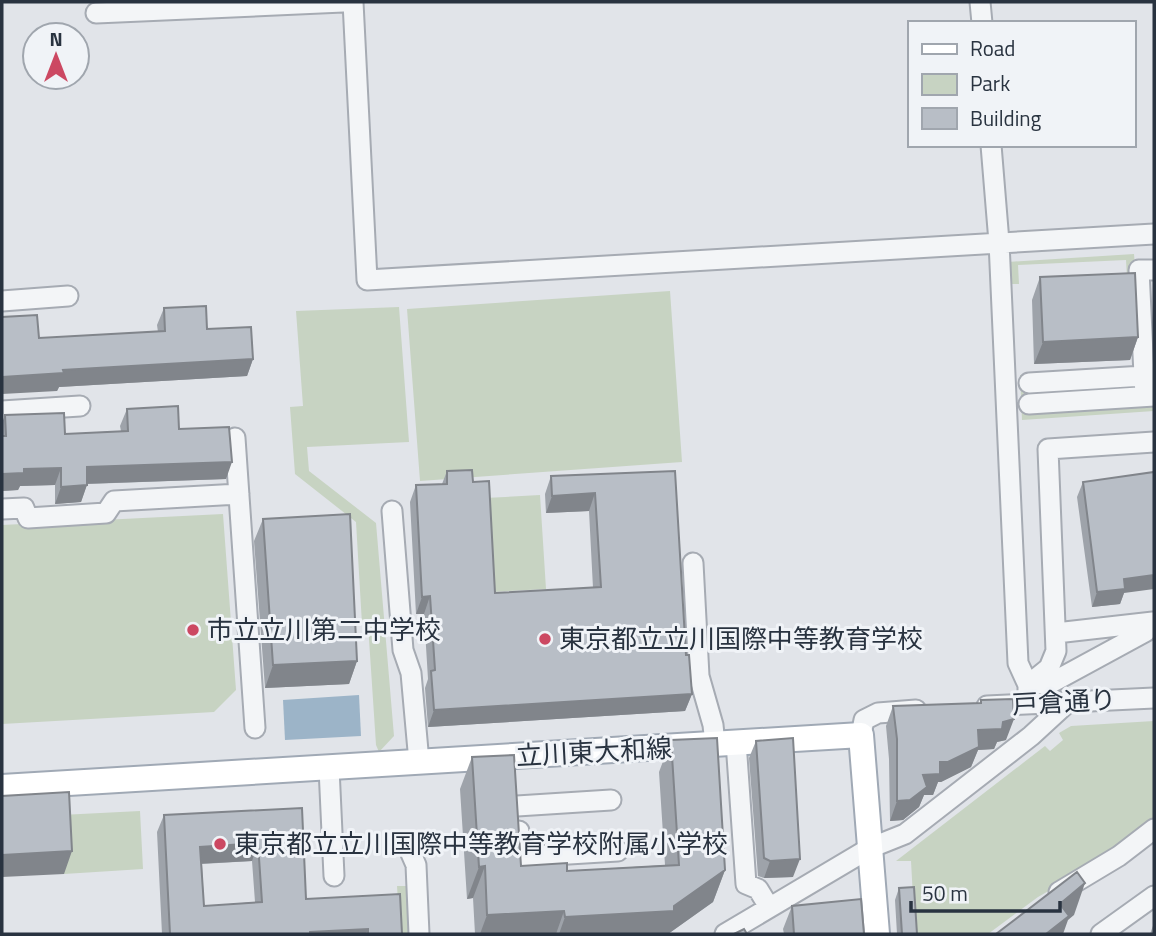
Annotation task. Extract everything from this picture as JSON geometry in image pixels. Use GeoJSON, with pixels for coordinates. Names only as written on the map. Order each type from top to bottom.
{"type":"FeatureCollection","features":[{"type":"Feature","properties":{"kind":"main road","name":"立川東大和線"},"geometry":{"type":"LineString","coordinates":[[2,788],[419,762],[514,772],[726,743],[861,734]]}},
{"type":"Feature","properties":{"kind":"main road"},"geometry":{"type":"LineString","coordinates":[[861,734],[877,934]]}},
{"type":"Feature","properties":{"kind":"street"},"geometry":{"type":"LineString","coordinates":[[96,13],[343,2]]}},
{"type":"Feature","properties":{"kind":"street"},"geometry":{"type":"LineString","coordinates":[[353,2],[366,280],[1154,234]]}},
{"type":"Feature","properties":{"kind":"street"},"geometry":{"type":"LineString","coordinates":[[980,2],[982,21]]}},
{"type":"Feature","properties":{"kind":"street"},"geometry":{"type":"LineString","coordinates":[[991,147],[999,242],[1018,663],[1028,694]]}},
{"type":"Feature","properties":{"kind":"street"},"geometry":{"type":"LineString","coordinates":[[1028,404],[1150,396],[1144,376],[1139,270],[1154,270]]}},
{"type":"Feature","properties":{"kind":"street"},"geometry":{"type":"LineString","coordinates":[[2,301],[68,296]]}},
{"type":"Feature","properties":{"kind":"street"},"geometry":{"type":"LineString","coordinates":[[1028,383],[1144,376]]}},
{"type":"Feature","properties":{"kind":"street"},"geometry":{"type":"LineString","coordinates":[[2,411],[80,406]]}},
{"type":"Feature","properties":{"kind":"street"},"geometry":{"type":"LineString","coordinates":[[235,438],[255,728]]}},
{"type":"Feature","properties":{"kind":"street"},"geometry":{"type":"LineString","coordinates":[[1028,694],[1053,662],[1056,651],[1048,449],[1154,442]]}},
{"type":"Feature","properties":{"kind":"street"},"geometry":{"type":"LineString","coordinates":[[2,509],[24,508],[28,518],[93,514],[106,513],[114,501],[239,494]]}},
{"type":"Feature","properties":{"kind":"street"},"geometry":{"type":"LineString","coordinates":[[393,511],[403,650],[411,673],[419,762]]}},
{"type":"Feature","properties":{"kind":"street"},"geometry":{"type":"LineString","coordinates":[[693,563],[699,676],[713,725],[726,743],[746,884],[758,889],[769,907]]}},
{"type":"Feature","properties":{"kind":"street"},"geometry":{"type":"LineString","coordinates":[[1028,694],[1145,632],[1149,623]]}},
{"type":"Feature","properties":{"kind":"street"},"geometry":{"type":"LineString","coordinates":[[1056,633],[1149,623]]}},
{"type":"Feature","properties":{"kind":"street","name":"戸倉通り"},"geometry":{"type":"LineString","coordinates":[[962,707],[1028,694],[1068,702],[1154,698]]}},
{"type":"Feature","properties":{"kind":"street"},"geometry":{"type":"LineString","coordinates":[[724,934],[748,928],[769,907],[870,848],[905,834],[1031,736],[1068,702]]}},
{"type":"Feature","properties":{"kind":"street"},"geometry":{"type":"LineString","coordinates":[[861,734],[864,720],[878,713],[936,709]]}},
{"type":"Feature","properties":{"kind":"street"},"geometry":{"type":"LineString","coordinates":[[328,768],[334,876]]}},
{"type":"Feature","properties":{"kind":"street"},"geometry":{"type":"LineString","coordinates":[[514,772],[520,857],[618,851]]}},
{"type":"Feature","properties":{"kind":"street"},"geometry":{"type":"LineString","coordinates":[[517,806],[611,800]]}},
{"type":"Feature","properties":{"kind":"street"},"geometry":{"type":"LineString","coordinates":[[1047,899],[1119,856],[1154,829]]}},
{"type":"Feature","properties":{"kind":"street"},"geometry":{"type":"LineString","coordinates":[[409,849],[415,865],[419,934]]}},
{"type":"Feature","properties":{"kind":"street"},"geometry":{"type":"LineString","coordinates":[[1101,934],[1154,896]]}},
{"type":"Feature","properties":{"kind":"green space"},"geometry":{"type":"Polygon","coordinates":[[[1134,254],[1136,279],[1127,278],[1126,260],[1018,265],[1019,284],[1012,284],[1008,279],[1008,262],[1134,254]]]}},
{"type":"Feature","properties":{"kind":"green space"},"geometry":{"type":"Polygon","coordinates":[[[670,291],[682,462],[420,481],[407,309],[670,291]]]}},
{"type":"Feature","properties":{"kind":"green space"},"geometry":{"type":"Polygon","coordinates":[[[399,307],[409,442],[307,447],[309,471],[376,523],[394,736],[379,752],[376,745],[368,624],[362,624],[356,522],[295,474],[290,407],[303,406],[296,311],[399,307]]]}},
{"type":"Feature","properties":{"kind":"green space"},"geometry":{"type":"Polygon","coordinates":[[[1140,368],[1027,387],[1027,394],[1024,395],[1025,414],[1154,406],[1154,411],[1022,420],[1020,375],[1140,368]]]}},
{"type":"Feature","properties":{"kind":"green space"},"geometry":{"type":"Polygon","coordinates":[[[540,495],[546,589],[491,592],[485,498],[540,495]]]}},
{"type":"Feature","properties":{"kind":"green space"},"geometry":{"type":"Polygon","coordinates":[[[223,514],[236,690],[214,712],[2,724],[2,525],[223,514]]]}},
{"type":"Feature","properties":{"kind":"green space"},"geometry":{"type":"Polygon","coordinates":[[[1154,721],[1154,820],[1099,862],[1038,897],[988,934],[915,934],[911,861],[896,861],[1045,746],[1050,751],[1063,740],[1059,733],[1071,726],[1154,721]]]}},
{"type":"Feature","properties":{"kind":"green space"},"geometry":{"type":"Polygon","coordinates":[[[140,811],[143,869],[64,874],[61,815],[140,811]]]}},
{"type":"Feature","properties":{"kind":"green space"},"geometry":{"type":"Polygon","coordinates":[[[397,886],[410,886],[413,934],[400,934],[397,886]]]}},
{"type":"Feature","properties":{"kind":"water"},"geometry":{"type":"Polygon","coordinates":[[[359,695],[361,736],[285,740],[283,700],[359,695]]]}},
{"type":"Feature","properties":{"kind":"building"},"geometry":{"type":"Polygon","coordinates":[[[1135,273],[1138,337],[1043,342],[1040,277],[1135,273]]]}},
{"type":"Feature","properties":{"kind":"building"},"geometry":{"type":"Polygon","coordinates":[[[206,306],[207,329],[251,327],[253,359],[63,370],[64,373],[2,377],[2,317],[37,315],[39,338],[165,331],[164,308],[206,306]]]}},
{"type":"Feature","properties":{"kind":"building"},"geometry":{"type":"Polygon","coordinates":[[[178,406],[179,429],[229,427],[232,462],[87,467],[87,485],[61,487],[61,468],[24,469],[24,473],[2,474],[5,415],[64,413],[65,434],[128,431],[127,409],[178,406]]]}},
{"type":"Feature","properties":{"kind":"building"},"geometry":{"type":"Polygon","coordinates":[[[472,470],[473,482],[489,481],[495,593],[601,587],[595,493],[552,496],[551,476],[675,471],[686,655],[689,655],[692,694],[434,710],[431,671],[435,670],[430,596],[422,597],[416,485],[447,484],[447,471],[472,470]]]}},
{"type":"Feature","properties":{"kind":"building"},"geometry":{"type":"Polygon","coordinates":[[[1154,472],[1154,575],[1124,579],[1125,589],[1097,592],[1083,482],[1154,472]]]}},
{"type":"Feature","properties":{"kind":"building"},"geometry":{"type":"Polygon","coordinates":[[[350,514],[357,661],[273,665],[263,519],[350,514]]]}},
{"type":"Feature","properties":{"kind":"building"},"geometry":{"type":"Polygon","coordinates":[[[1013,699],[1014,719],[1003,722],[1002,729],[978,730],[979,747],[948,762],[940,762],[940,774],[923,775],[927,787],[910,800],[897,801],[897,739],[893,706],[981,703],[981,700],[1013,699]]]}},
{"type":"Feature","properties":{"kind":"building"},"geometry":{"type":"Polygon","coordinates":[[[717,738],[725,870],[674,906],[674,911],[565,917],[564,911],[487,915],[485,866],[479,867],[472,757],[514,755],[521,866],[567,863],[567,871],[679,865],[671,740],[717,738]]]}},
{"type":"Feature","properties":{"kind":"building"},"geometry":{"type":"Polygon","coordinates":[[[793,738],[800,859],[770,861],[764,858],[756,741],[793,738]]]}},
{"type":"Feature","properties":{"kind":"building"},"geometry":{"type":"Polygon","coordinates":[[[69,792],[72,851],[2,855],[2,796],[69,792]]]}},
{"type":"Feature","properties":{"kind":"building"},"geometry":{"type":"Polygon","coordinates":[[[302,808],[306,899],[400,894],[402,934],[368,934],[368,929],[310,934],[170,934],[164,815],[302,808]],[[258,843],[200,847],[204,906],[262,902],[258,843]]]}},
{"type":"Feature","properties":{"kind":"building"},"geometry":{"type":"Polygon","coordinates":[[[1077,872],[1085,883],[1060,904],[1069,916],[1046,934],[996,934],[1077,872]]]}},
{"type":"Feature","properties":{"kind":"building"},"geometry":{"type":"Polygon","coordinates":[[[914,887],[917,934],[902,934],[899,888],[914,887]]]}},
{"type":"Feature","properties":{"kind":"building"},"geometry":{"type":"Polygon","coordinates":[[[861,899],[864,934],[794,934],[792,906],[861,899]]]}},
{"type":"Feature","properties":{"kind":"building"},"geometry":{"type":"Polygon","coordinates":[[[744,929],[747,934],[734,934],[744,929]]]}},
{"type":"Feature","properties":{"kind":"place","name":"市立立川第二中学校"},"geometry":{"type":"Point","coordinates":[193,630]}},
{"type":"Feature","properties":{"kind":"place","name":"東京都立立川国際中等教育学校"},"geometry":{"type":"Point","coordinates":[545,639]}},
{"type":"Feature","properties":{"kind":"place","name":"東京都立立川国際中等教育学校附属小学校"},"geometry":{"type":"Point","coordinates":[220,844]}}]}
